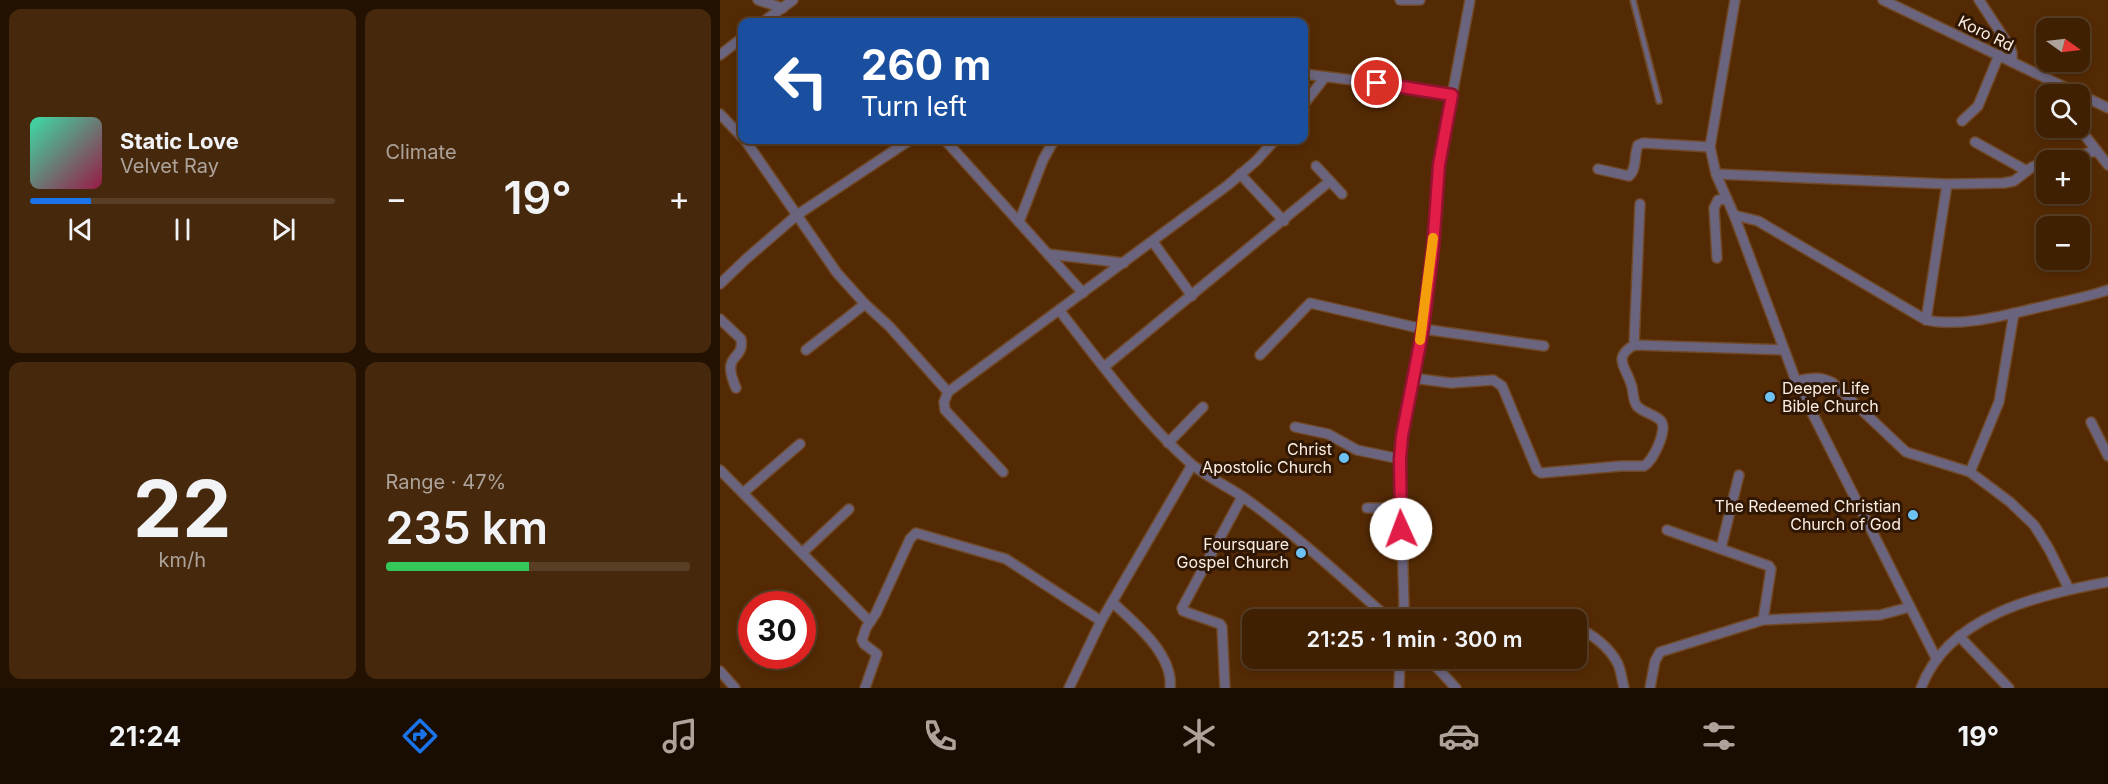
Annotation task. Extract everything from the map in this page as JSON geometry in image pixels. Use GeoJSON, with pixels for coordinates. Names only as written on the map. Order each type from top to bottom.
{"type":"FeatureCollection","features":[{"type":"Feature","properties":{"kind":"street"},"geometry":{"type":"LineString","coordinates":[[758,0],[783,8]]}},
{"type":"Feature","properties":{"kind":"street"},"geometry":{"type":"LineString","coordinates":[[769,18],[793,0]]}},
{"type":"Feature","properties":{"kind":"street"},"geometry":{"type":"LineString","coordinates":[[1401,0],[1420,0]]}},
{"type":"Feature","properties":{"kind":"street"},"geometry":{"type":"LineString","coordinates":[[1403,609],[1400,508],[1402,436],[1423,328],[1433,248],[1439,165],[1470,0]]}},
{"type":"Feature","properties":{"kind":"street"},"geometry":{"type":"LineString","coordinates":[[1735,0],[1710,147],[1716,174],[1734,215],[1796,381],[1936,658]]}},
{"type":"Feature","properties":{"kind":"street","name":"Koro Rd"},"geometry":{"type":"LineString","coordinates":[[1883,0],[2055,84]]}},
{"type":"Feature","properties":{"kind":"street"},"geometry":{"type":"LineString","coordinates":[[1979,0],[2010,47],[2012,62]]}},
{"type":"Feature","properties":{"kind":"street"},"geometry":{"type":"LineString","coordinates":[[720,55],[738,41]]}},
{"type":"Feature","properties":{"kind":"street"},"geometry":{"type":"LineString","coordinates":[[1962,121],[1978,106],[1999,56]]}},
{"type":"Feature","properties":{"kind":"street"},"geometry":{"type":"LineString","coordinates":[[1308,75],[1452,95]]}},
{"type":"Feature","properties":{"kind":"street"},"geometry":{"type":"LineString","coordinates":[[1308,99],[1325,77]]}},
{"type":"Feature","properties":{"kind":"street","name":"Koro Rd"},"geometry":{"type":"LineString","coordinates":[[2090,100],[2108,108]]}},
{"type":"Feature","properties":{"kind":"street"},"geometry":{"type":"LineString","coordinates":[[720,114],[738,132]]}},
{"type":"Feature","properties":{"kind":"street"},"geometry":{"type":"LineString","coordinates":[[2087,138],[2108,165]]}},
{"type":"Feature","properties":{"kind":"street"},"geometry":{"type":"LineString","coordinates":[[1975,142],[2027,171]]}},
{"type":"Feature","properties":{"kind":"street"},"geometry":{"type":"LineString","coordinates":[[1598,169],[1629,177],[1634,169],[1635,151],[1638,145],[1643,143],[1710,147]]}},
{"type":"Feature","properties":{"kind":"street"},"geometry":{"type":"LineString","coordinates":[[748,144],[837,273],[890,327],[948,392]]}},
{"type":"Feature","properties":{"kind":"street"},"geometry":{"type":"LineString","coordinates":[[720,284],[797,215],[904,144]]}},
{"type":"Feature","properties":{"kind":"street"},"geometry":{"type":"LineString","coordinates":[[949,144],[1083,292]]}},
{"type":"Feature","properties":{"kind":"street"},"geometry":{"type":"LineString","coordinates":[[1019,222],[1043,160],[1052,144]]}},
{"type":"Feature","properties":{"kind":"street"},"geometry":{"type":"LineString","coordinates":[[1003,472],[945,410],[944,402],[948,392],[1153,242],[1256,161],[1271,144]]}},
{"type":"Feature","properties":{"kind":"street"},"geometry":{"type":"LineString","coordinates":[[2090,152],[2097,151]]}},
{"type":"Feature","properties":{"kind":"street"},"geometry":{"type":"LineString","coordinates":[[1716,174],[1947,184],[2009,183],[2036,165]]}},
{"type":"Feature","properties":{"kind":"street"},"geometry":{"type":"LineString","coordinates":[[1316,166],[1342,194]]}},
{"type":"Feature","properties":{"kind":"street"},"geometry":{"type":"LineString","coordinates":[[1240,174],[1284,221]]}},
{"type":"Feature","properties":{"kind":"street"},"geometry":{"type":"LineString","coordinates":[[1104,367],[1330,181]]}},
{"type":"Feature","properties":{"kind":"street"},"geometry":{"type":"LineString","coordinates":[[1926,320],[1947,184]]}},
{"type":"Feature","properties":{"kind":"street"},"geometry":{"type":"LineString","coordinates":[[1717,258],[1714,208],[1718,200],[1727,199]]}},
{"type":"Feature","properties":{"kind":"street"},"geometry":{"type":"LineString","coordinates":[[1634,345],[1640,204]]}},
{"type":"Feature","properties":{"kind":"street"},"geometry":{"type":"LineString","coordinates":[[1734,215],[1758,221],[1926,320],[1952,323],[2014,313],[2108,290]]}},
{"type":"Feature","properties":{"kind":"street"},"geometry":{"type":"LineString","coordinates":[[1153,242],[1192,296]]}},
{"type":"Feature","properties":{"kind":"street"},"geometry":{"type":"LineString","coordinates":[[1048,254],[1124,263]]}},
{"type":"Feature","properties":{"kind":"street"},"geometry":{"type":"LineString","coordinates":[[1260,354],[1310,303],[1423,328],[1544,346]]}},
{"type":"Feature","properties":{"kind":"street"},"geometry":{"type":"LineString","coordinates":[[806,350],[865,304]]}},
{"type":"Feature","properties":{"kind":"street"},"geometry":{"type":"LineString","coordinates":[[1059,310],[1168,443],[1192,465],[1242,497],[1306,546],[1378,609]]}},
{"type":"Feature","properties":{"kind":"street"},"geometry":{"type":"LineString","coordinates":[[1970,472],[1999,402],[2014,313]]}},
{"type":"Feature","properties":{"kind":"street"},"geometry":{"type":"LineString","coordinates":[[720,320],[741,339],[741,348],[726,367],[726,372],[736,388]]}},
{"type":"Feature","properties":{"kind":"street"},"geometry":{"type":"LineString","coordinates":[[1412,378],[1451,383],[1493,380],[1498,382],[1502,386],[1541,473],[1644,466],[1652,459],[1663,424],[1638,407],[1634,401],[1631,383],[1621,362],[1626,351],[1634,345],[1784,350]]}},
{"type":"Feature","properties":{"kind":"street"},"geometry":{"type":"LineString","coordinates":[[1796,381],[1810,378],[1827,379],[1906,452],[1970,472],[2010,502],[2034,525],[2069,589]]}},
{"type":"Feature","properties":{"kind":"street"},"geometry":{"type":"LineString","coordinates":[[1168,443],[1203,407]]}},
{"type":"Feature","properties":{"kind":"street"},"geometry":{"type":"LineString","coordinates":[[2091,422],[2108,456]]}},
{"type":"Feature","properties":{"kind":"street"},"geometry":{"type":"LineString","coordinates":[[1295,427],[1328,434],[1357,450],[1400,459]]}},
{"type":"Feature","properties":{"kind":"street"},"geometry":{"type":"LineString","coordinates":[[742,493],[800,444]]}},
{"type":"Feature","properties":{"kind":"street"},"geometry":{"type":"LineString","coordinates":[[1069,688],[1101,621],[1192,465]]}},
{"type":"Feature","properties":{"kind":"street"},"geometry":{"type":"LineString","coordinates":[[720,470],[870,622]]}},
{"type":"Feature","properties":{"kind":"street"},"geometry":{"type":"LineString","coordinates":[[1720,548],[1739,475]]}},
{"type":"Feature","properties":{"kind":"street"},"geometry":{"type":"LineString","coordinates":[[1225,688],[1222,627],[1220,624],[1183,611],[1182,608],[1242,497]]}},
{"type":"Feature","properties":{"kind":"street"},"geometry":{"type":"LineString","coordinates":[[1368,508],[1400,508]]}},
{"type":"Feature","properties":{"kind":"street"},"geometry":{"type":"LineString","coordinates":[[802,553],[849,509]]}},
{"type":"Feature","properties":{"kind":"street"},"geometry":{"type":"LineString","coordinates":[[1667,530],[1769,566],[1771,569],[1763,620]]}},
{"type":"Feature","properties":{"kind":"street"},"geometry":{"type":"LineString","coordinates":[[865,688],[877,657],[875,651],[862,640],[910,539],[916,533],[1006,559],[1101,621]]}},
{"type":"Feature","properties":{"kind":"street"},"geometry":{"type":"LineString","coordinates":[[1921,688],[1936,658],[1959,636],[2003,611],[2069,589],[2108,582]]}},
{"type":"Feature","properties":{"kind":"street"},"geometry":{"type":"LineString","coordinates":[[1112,602],[1151,640],[1167,664],[1171,678],[1170,688]]}},
{"type":"Feature","properties":{"kind":"street"},"geometry":{"type":"LineString","coordinates":[[1650,688],[1655,661],[1660,652],[1763,620],[1870,616],[1910,607]]}},
{"type":"Feature","properties":{"kind":"street"},"geometry":{"type":"LineString","coordinates":[[1587,633],[1610,652],[1618,664],[1624,688]]}},
{"type":"Feature","properties":{"kind":"street"},"geometry":{"type":"LineString","coordinates":[[1959,636],[2009,688]]}},
{"type":"Feature","properties":{"kind":"street"},"geometry":{"type":"LineString","coordinates":[[1399,688],[1400,669]]}},
{"type":"Feature","properties":{"kind":"street"},"geometry":{"type":"LineString","coordinates":[[1438,669],[1456,688]]}},
{"type":"Feature","properties":{"kind":"street"},"geometry":{"type":"LineString","coordinates":[[720,671],[735,688]]}},
{"type":"Feature","properties":{"kind":"lane"},"geometry":{"type":"LineString","coordinates":[[1633,0],[1659,102]]}},
{"type":"Feature","properties":{"kind":"slow traffic"},"geometry":{"type":"LineString","coordinates":[[1420,340],[1433,238]]}},
{"type":"Feature","properties":{"kind":"place","name":"Deeper Life Bible Church"},"geometry":{"type":"Point","coordinates":[1770,397]}},
{"type":"Feature","properties":{"kind":"place","name":"Christ Apostolic Church"},"geometry":{"type":"Point","coordinates":[1344,458]}},
{"type":"Feature","properties":{"kind":"place","name":"The Redeemed Christian Church of God"},"geometry":{"type":"Point","coordinates":[1913,515]}},
{"type":"Feature","properties":{"kind":"place","name":"Foursquare Gospel Church"},"geometry":{"type":"Point","coordinates":[1301,553]}},
{"type":"Feature","properties":{"kind":"route"},"geometry":{"type":"LineString","coordinates":[[1377,83],[1452,95],[1439,165],[1433,248],[1423,328],[1402,436],[1401,529]]}}]}
